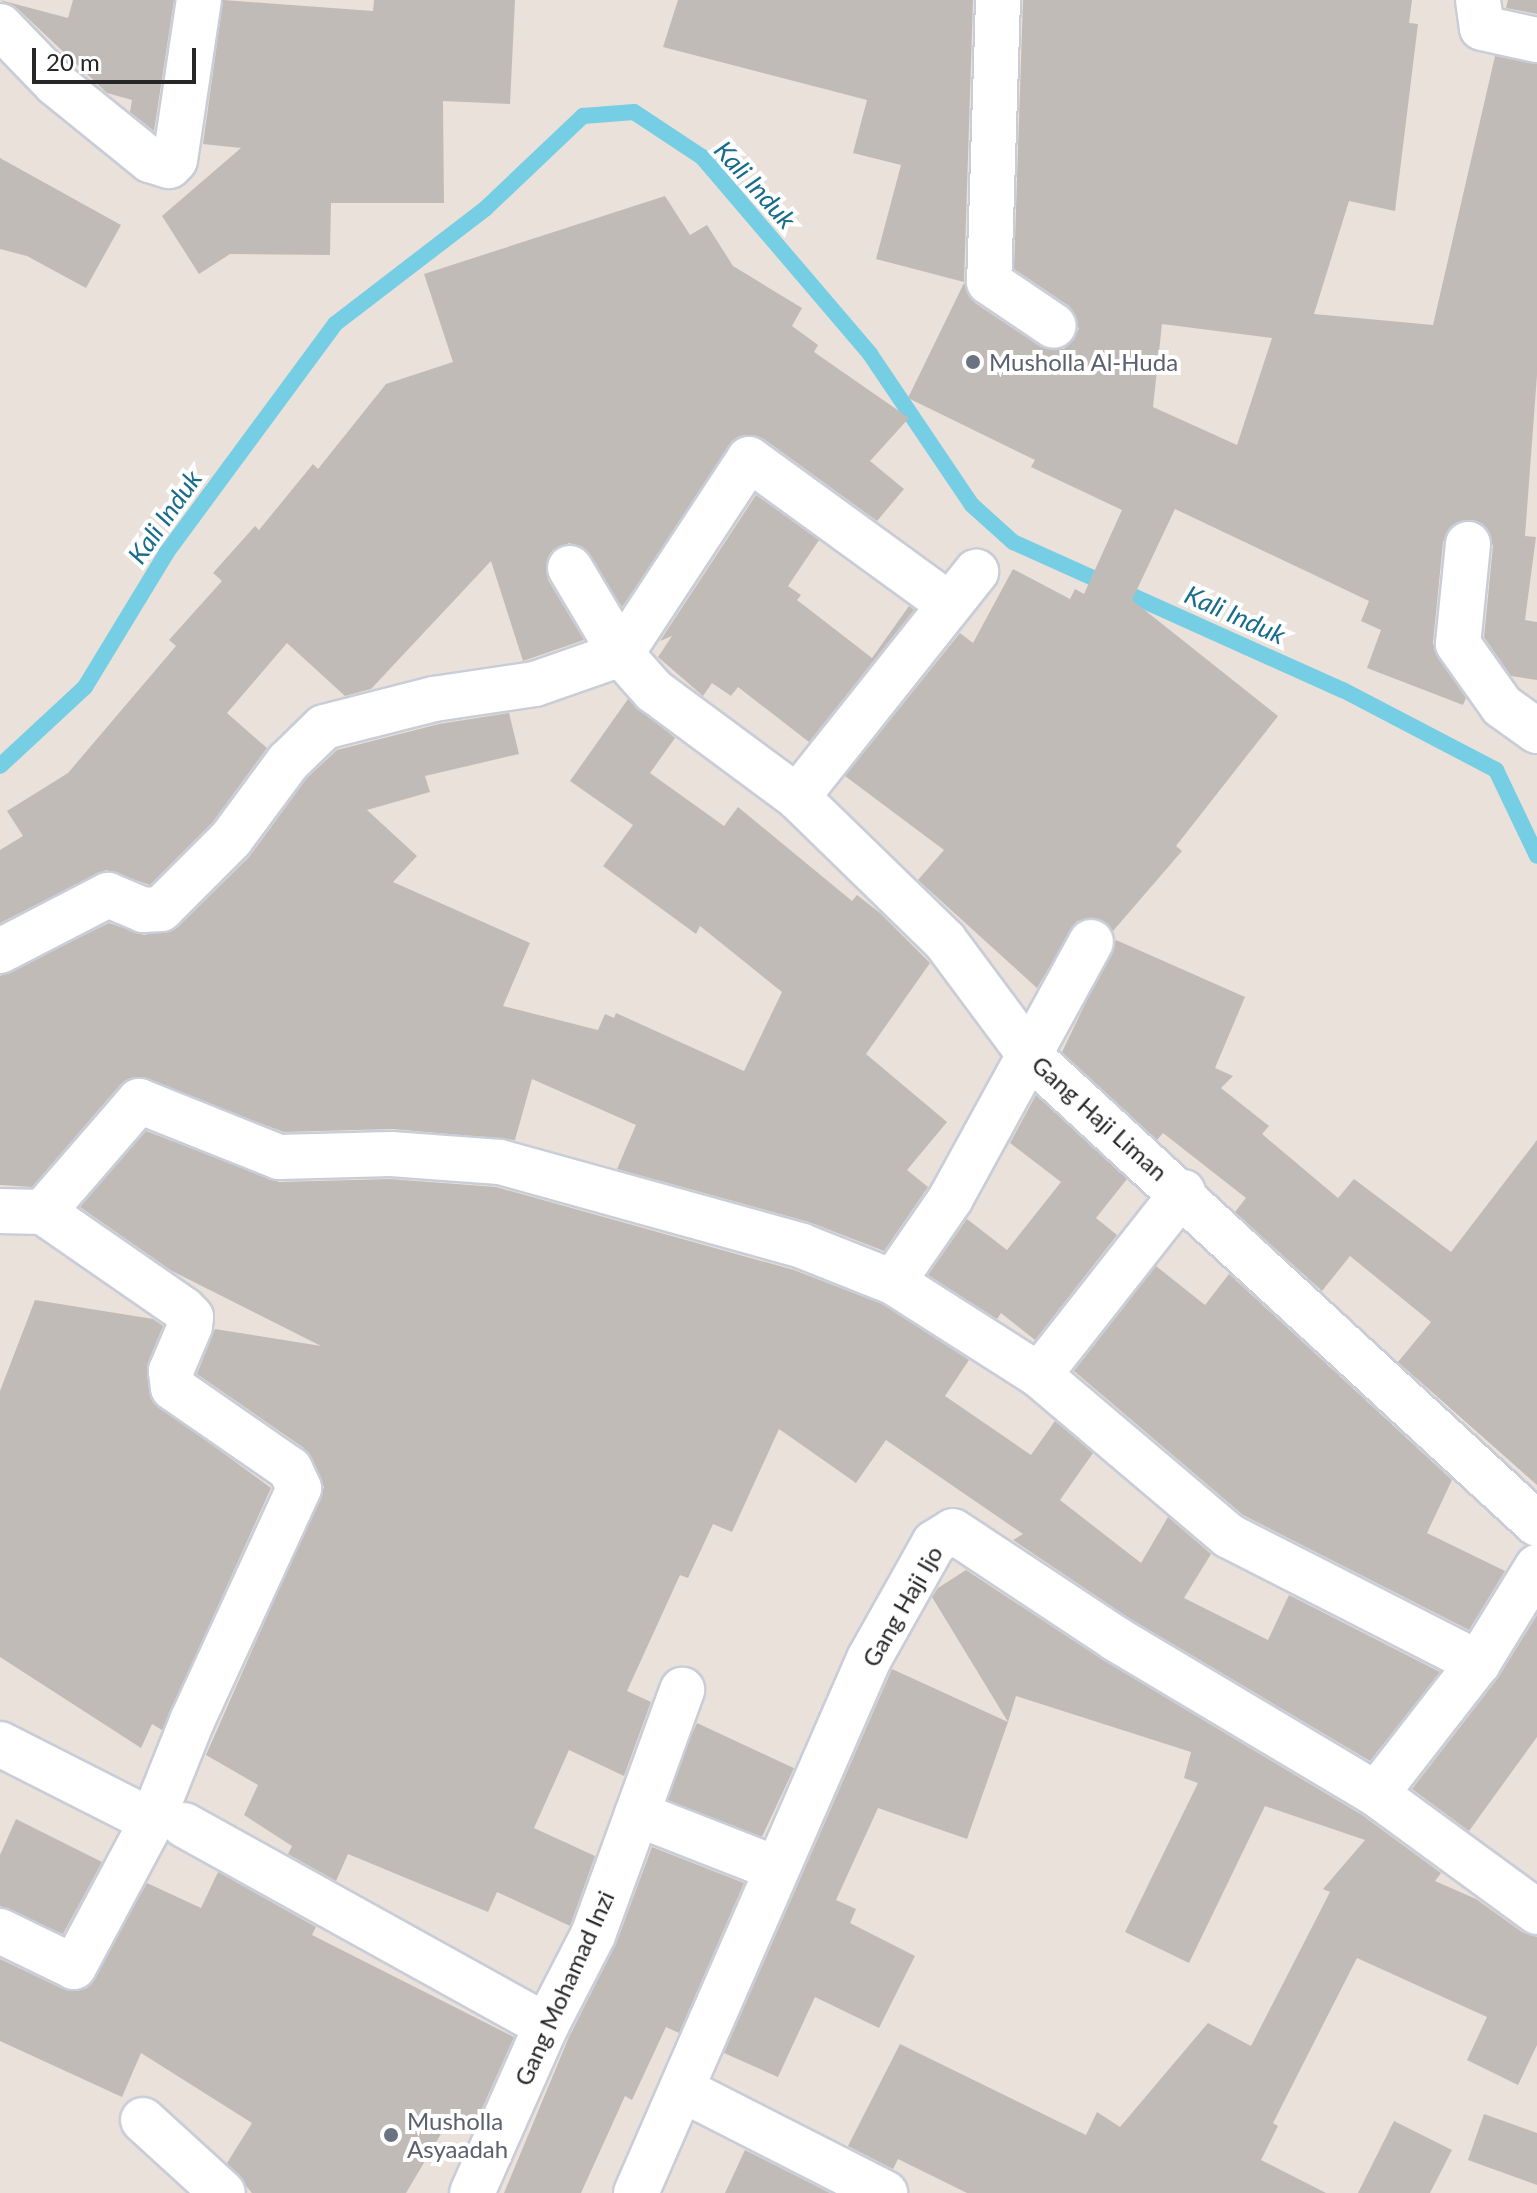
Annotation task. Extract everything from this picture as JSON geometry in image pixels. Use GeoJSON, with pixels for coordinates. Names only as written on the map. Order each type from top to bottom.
{"type":"FeatureCollection","features":[{"type":"Feature","properties":{"kind":"street"},"geometry":{"type":"LineString","coordinates":[[0,26],[56,84],[150,160],[169,166],[175,160],[199,0]]}},
{"type":"Feature","properties":{"kind":"street"},"geometry":{"type":"LineString","coordinates":[[998,0],[989,282],[1054,326]]}},
{"type":"Feature","properties":{"kind":"street"},"geometry":{"type":"LineString","coordinates":[[1478,0],[1482,28],[1537,40]]}},
{"type":"Feature","properties":{"kind":"street"},"geometry":{"type":"LineString","coordinates":[[0,951],[108,895],[143,910],[161,909],[231,839],[298,751],[324,727],[434,699],[535,684],[621,654],[749,459],[963,588],[797,797]]}},
{"type":"Feature","properties":{"kind":"street"},"geometry":{"type":"LineString","coordinates":[[1468,544],[1458,644],[1502,706],[1537,731]]}},
{"type":"Feature","properties":{"kind":"street","name":"Gang Haji Liman"},"geometry":{"type":"LineString","coordinates":[[570,568],[621,654],[673,706],[797,797],[945,941],[1032,1058],[1183,1192],[1537,1524]]}},
{"type":"Feature","properties":{"kind":"street"},"geometry":{"type":"LineString","coordinates":[[893,1282],[951,1198],[1032,1058],[1091,942]]}},
{"type":"Feature","properties":{"kind":"street"},"geometry":{"type":"LineString","coordinates":[[43,1212],[139,1101],[279,1157],[391,1154],[500,1162],[802,1246],[893,1282],[1039,1375],[1229,1536],[1478,1663]]}},
{"type":"Feature","properties":{"kind":"street"},"geometry":{"type":"LineString","coordinates":[[1039,1375],[1183,1192]]}},
{"type":"Feature","properties":{"kind":"street"},"geometry":{"type":"LineString","coordinates":[[0,1211],[43,1212],[183,1309],[190,1326],[171,1371],[173,1388],[290,1469],[299,1488],[168,1823],[74,1967],[0,1931]]}},
{"type":"Feature","properties":{"kind":"street","name":"Gang Haji Ijo"},"geometry":{"type":"LineString","coordinates":[[636,2193],[869,1659],[934,1543],[953,1531],[1116,1639],[1376,1794],[1537,1912]]}},
{"type":"Feature","properties":{"kind":"street"},"geometry":{"type":"LineString","coordinates":[[1376,1794],[1478,1663],[1537,1567]]}},
{"type":"Feature","properties":{"kind":"street","name":"Gang Mohamad Inzi"},"geometry":{"type":"LineString","coordinates":[[472,2193],[546,2026],[593,1935],[682,1690]]}},
{"type":"Feature","properties":{"kind":"street"},"geometry":{"type":"LineString","coordinates":[[0,1744],[168,1823],[546,2026]]}},
{"type":"Feature","properties":{"kind":"street"},"geometry":{"type":"LineString","coordinates":[[637,1814],[777,1869]]}},
{"type":"Feature","properties":{"kind":"street"},"geometry":{"type":"LineString","coordinates":[[683,2090],[885,2193]]}},
{"type":"Feature","properties":{"kind":"street"},"geometry":{"type":"LineString","coordinates":[[143,2120],[223,2193]]}},
{"type":"Feature","properties":{"kind":"building"},"geometry":{"type":"Polygon","coordinates":[[[0,0],[68,18],[73,0],[174,0],[154,131],[130,112],[132,100],[107,93],[18,9],[0,0]]]}},
{"type":"Feature","properties":{"kind":"building"},"geometry":{"type":"Polygon","coordinates":[[[223,0],[373,11],[374,0],[515,0],[510,104],[443,101],[444,203],[331,203],[330,255],[230,254],[199,274],[162,216],[241,148],[203,144],[223,0]]]}},
{"type":"Feature","properties":{"kind":"building"},"geometry":{"type":"Polygon","coordinates":[[[678,0],[973,0],[964,282],[876,259],[901,165],[853,153],[867,100],[663,47],[678,0]]]}},
{"type":"Feature","properties":{"kind":"building"},"geometry":{"type":"Polygon","coordinates":[[[1023,0],[1412,0],[1409,23],[1418,24],[1395,211],[1349,201],[1314,314],[1433,325],[1495,56],[1537,64],[1537,375],[1525,536],[1536,537],[1525,620],[1537,622],[1537,680],[1511,676],[1484,637],[1493,546],[1482,523],[1457,522],[1443,542],[1433,643],[1438,658],[1466,698],[1463,705],[1367,668],[1381,630],[1361,621],[1369,601],[1175,509],[1132,600],[1278,716],[1176,846],[1182,851],[1113,931],[1102,920],[1077,921],[1037,988],[918,880],[944,850],[845,776],[960,633],[973,643],[1013,569],[1070,599],[1075,589],[1084,594],[1122,510],[1031,467],[1035,460],[908,398],[964,283],[975,303],[1041,347],[1064,349],[1079,329],[1069,306],[1014,269],[1023,0]],[[1162,324],[1153,407],[1237,445],[1272,338],[1162,324]]]}},
{"type":"Feature","properties":{"kind":"building"},"geometry":{"type":"Polygon","coordinates":[[[1508,0],[1537,0],[1537,14],[1506,8],[1508,0]]]}},
{"type":"Feature","properties":{"kind":"building"},"geometry":{"type":"Polygon","coordinates":[[[0,158],[121,225],[86,288],[27,256],[0,249],[0,158]]]}},
{"type":"Feature","properties":{"kind":"building"},"geometry":{"type":"Polygon","coordinates":[[[665,196],[690,235],[707,225],[733,266],[802,308],[792,326],[818,345],[814,352],[909,418],[870,461],[904,489],[877,521],[764,439],[739,436],[622,607],[583,547],[569,543],[549,555],[548,580],[584,640],[523,661],[491,561],[371,689],[345,696],[287,643],[227,713],[267,748],[212,823],[150,885],[106,870],[0,923],[0,850],[23,836],[7,811],[68,773],[176,646],[169,640],[222,581],[213,573],[255,526],[259,530],[313,464],[318,469],[386,384],[453,362],[424,274],[665,196]]]}},
{"type":"Feature","properties":{"kind":"building"},"geometry":{"type":"Polygon","coordinates":[[[756,495],[819,540],[788,586],[801,595],[797,600],[872,658],[909,606],[914,610],[809,742],[738,687],[731,696],[712,683],[703,696],[658,657],[672,636],[660,641],[756,495]]]}},
{"type":"Feature","properties":{"kind":"building"},"geometry":{"type":"Polygon","coordinates":[[[628,699],[675,738],[650,773],[724,826],[738,807],[852,901],[857,895],[880,913],[930,963],[866,1054],[947,1122],[907,1170],[928,1187],[884,1251],[809,1222],[617,1169],[636,1125],[532,1079],[515,1140],[393,1129],[284,1132],[134,1077],[120,1085],[32,1187],[0,1185],[0,976],[109,923],[144,935],[178,927],[249,857],[307,778],[337,750],[439,724],[509,713],[519,754],[425,776],[430,792],[367,810],[417,856],[393,882],[530,943],[503,1006],[598,1030],[605,1014],[614,1018],[616,1013],[744,1071],[782,992],[700,926],[696,934],[603,866],[633,825],[570,781],[628,699]]]}},
{"type":"Feature","properties":{"kind":"building"},"geometry":{"type":"Polygon","coordinates":[[[1116,940],[1245,997],[1215,1068],[1233,1076],[1221,1088],[1269,1126],[1262,1134],[1338,1198],[1354,1179],[1451,1252],[1537,1140],[1537,1485],[1398,1362],[1431,1322],[1350,1256],[1322,1291],[1235,1212],[1246,1198],[1163,1133],[1157,1140],[1062,1052],[1116,940]]]}},
{"type":"Feature","properties":{"kind":"building"},"geometry":{"type":"Polygon","coordinates":[[[1036,1095],[1127,1179],[1096,1218],[1117,1235],[1035,1340],[1001,1313],[997,1319],[928,1275],[967,1219],[1007,1250],[1061,1182],[1010,1143],[1036,1095]]]}},
{"type":"Feature","properties":{"kind":"building"},"geometry":{"type":"Polygon","coordinates":[[[146,1131],[279,1182],[390,1179],[496,1187],[794,1270],[882,1304],[969,1360],[945,1396],[1031,1455],[1055,1421],[1093,1453],[1060,1500],[1141,1563],[1168,1517],[1211,1554],[1184,1598],[1268,1640],[1289,1595],[1440,1672],[1370,1761],[1129,1618],[1013,1540],[1023,1534],[886,1440],[856,1483],[779,1429],[732,1532],[713,1524],[688,1578],[680,1575],[627,1691],[651,1702],[624,1776],[569,1750],[534,1828],[595,1856],[570,1926],[497,1892],[488,1912],[348,1854],[336,1881],[288,1854],[292,1846],[244,1815],[258,1785],[206,1755],[324,1487],[304,1448],[197,1374],[215,1329],[321,1346],[172,1271],[80,1207],[146,1131]]]}},
{"type":"Feature","properties":{"kind":"building"},"geometry":{"type":"Polygon","coordinates":[[[1156,1266],[1205,1305],[1229,1274],[1452,1480],[1427,1533],[1505,1571],[1469,1630],[1243,1515],[1074,1371],[1156,1266]]]}},
{"type":"Feature","properties":{"kind":"building"},"geometry":{"type":"Polygon","coordinates":[[[35,1300],[153,1319],[163,1326],[148,1362],[152,1401],[271,1488],[162,1730],[152,1724],[141,1748],[0,1657],[0,1391],[35,1300]]]}},
{"type":"Feature","properties":{"kind":"building"},"geometry":{"type":"Polygon","coordinates":[[[966,1570],[1103,1660],[1362,1815],[1441,1873],[1435,1881],[1476,1899],[1522,1932],[1537,1937],[1537,2045],[1518,2085],[1467,2060],[1487,2017],[1357,1958],[1273,2123],[1278,2126],[1261,2160],[1326,2193],[967,2193],[898,2159],[893,2169],[848,2146],[900,2044],[1086,2135],[1097,2112],[1120,2127],[1208,2023],[1251,2046],[1330,1892],[1323,1889],[1365,1840],[1265,1806],[1189,1963],[1125,1932],[1198,1783],[1184,1778],[1191,1752],[1016,1696],[1008,1722],[932,1597],[938,1588],[966,1570]]]}},
{"type":"Feature","properties":{"kind":"building"},"geometry":{"type":"Polygon","coordinates":[[[1537,1615],[1537,1737],[1469,1831],[1412,1789],[1498,1678],[1537,1615]]]}},
{"type":"Feature","properties":{"kind":"building"},"geometry":{"type":"Polygon","coordinates":[[[892,1669],[1008,1722],[967,1839],[878,1808],[836,1900],[856,1909],[850,1923],[915,1956],[879,2028],[815,1997],[778,2077],[724,2053],[892,1669]]]}},
{"type":"Feature","properties":{"kind":"building"},"geometry":{"type":"Polygon","coordinates":[[[697,1723],[794,1768],[759,1843],[662,1797],[697,1723]]]}},
{"type":"Feature","properties":{"kind":"building"},"geometry":{"type":"Polygon","coordinates":[[[16,1819],[102,1862],[63,1934],[0,1906],[0,1855],[16,1819]]]}},
{"type":"Feature","properties":{"kind":"building"},"geometry":{"type":"Polygon","coordinates":[[[652,1847],[744,1883],[679,2033],[666,2027],[632,2100],[625,2096],[581,2193],[504,2193],[569,2037],[616,1944],[652,1847]]]}},
{"type":"Feature","properties":{"kind":"building"},"geometry":{"type":"Polygon","coordinates":[[[218,1872],[316,1927],[312,1935],[514,2037],[476,2122],[454,2112],[406,2193],[252,2193],[227,2163],[252,2123],[141,2053],[122,2097],[0,2041],[0,1959],[63,1989],[87,1988],[147,1883],[201,1908],[218,1872]]]}},
{"type":"Feature","properties":{"kind":"building"},"geometry":{"type":"Polygon","coordinates":[[[1484,2114],[1537,2133],[1537,2185],[1468,2160],[1484,2114]]]}},
{"type":"Feature","properties":{"kind":"building"},"geometry":{"type":"Polygon","coordinates":[[[1394,2121],[1452,2150],[1430,2193],[1358,2193],[1394,2121]]]}},
{"type":"Feature","properties":{"kind":"building"},"geometry":{"type":"Polygon","coordinates":[[[745,2150],[830,2193],[725,2193],[745,2150]]]}},
{"type":"Feature","properties":{"kind":"waterway","name":"Kali Induk"},"geometry":{"type":"LineString","coordinates":[[0,766],[85,687],[167,552],[335,324],[486,208],[583,116],[634,112],[702,157],[870,354],[972,505],[1013,542],[1343,690],[1496,770],[1537,856]]}},
{"type":"Feature","properties":{"kind":"place","name":"Musholla Al-Huda"},"geometry":{"type":"Point","coordinates":[973,362]}},
{"type":"Feature","properties":{"kind":"place","name":"Musholla Asyaadah"},"geometry":{"type":"Point","coordinates":[391,2135]}}]}
